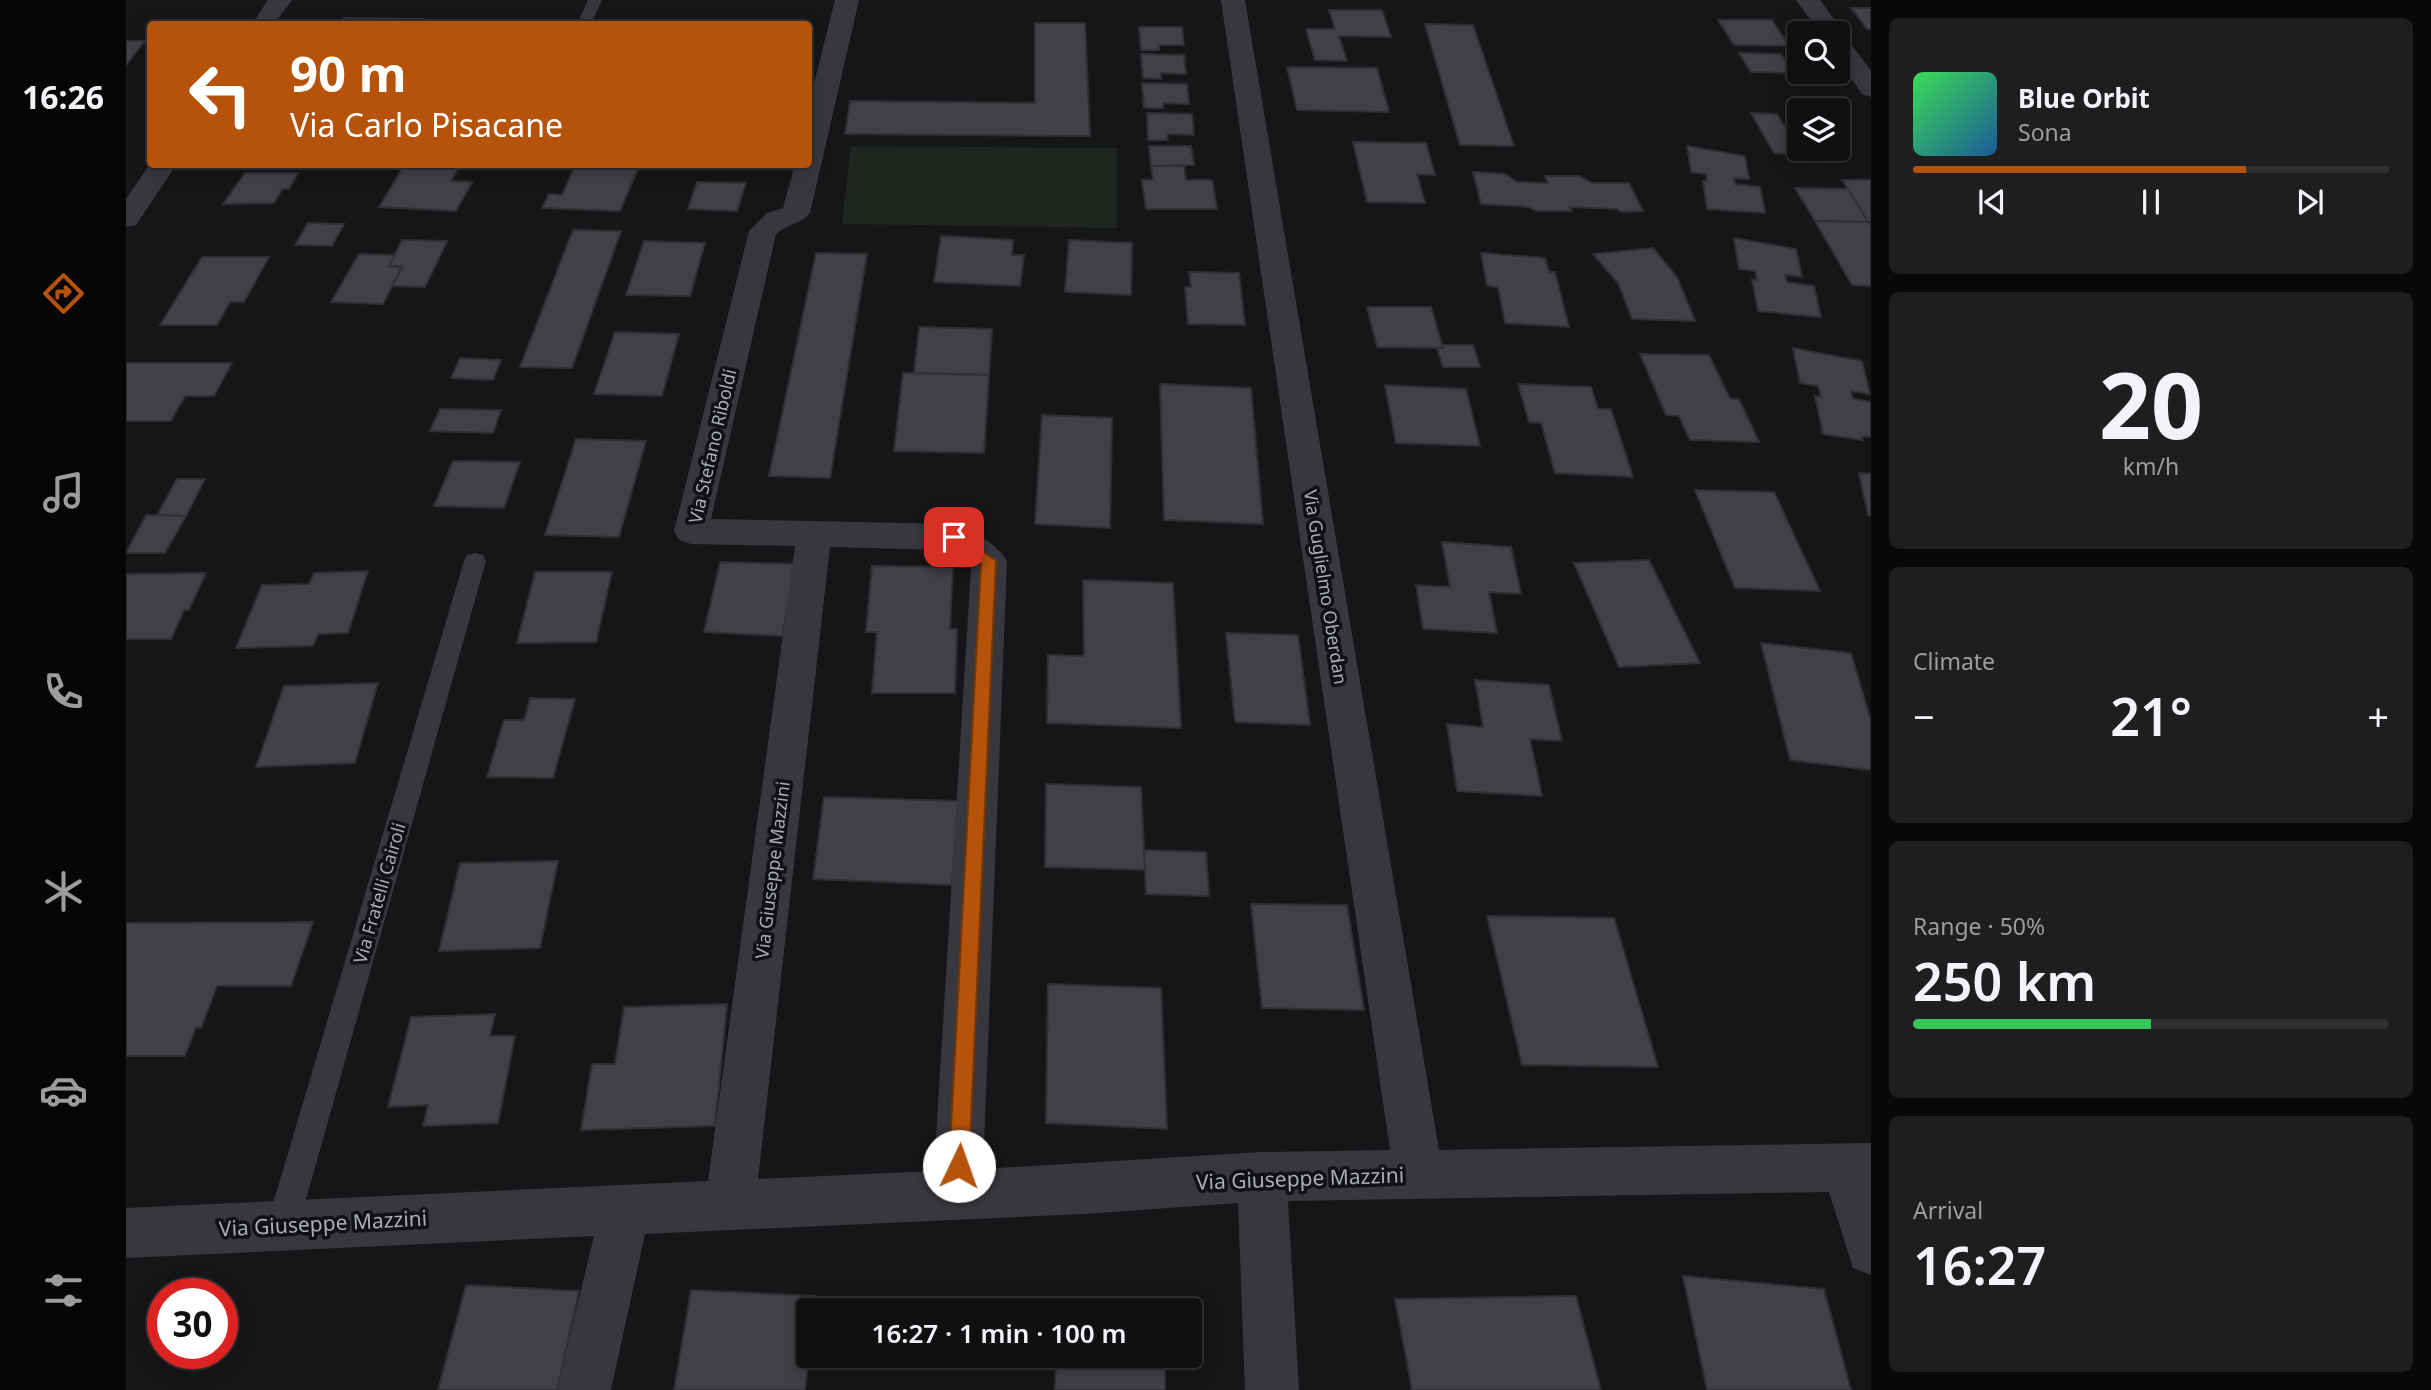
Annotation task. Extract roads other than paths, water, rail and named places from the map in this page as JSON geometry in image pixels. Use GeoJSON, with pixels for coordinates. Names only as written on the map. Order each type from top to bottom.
{"type":"FeatureCollection","features":[{"type":"Feature","properties":{"kind":"street"},"geometry":{"type":"LineString","coordinates":[[265,21],[280,0]]}},
{"type":"Feature","properties":{"kind":"street","name":"Via Stefano Riboldi"},"geometry":{"type":"LineString","coordinates":[[812,146],[847,0]]}},
{"type":"Feature","properties":{"kind":"street","name":"Via Guglielmo Oberdan"},"geometry":{"type":"LineString","coordinates":[[1233,0],[1418,1173]]}},
{"type":"Feature","properties":{"kind":"street"},"geometry":{"type":"LineString","coordinates":[[1808,0],[1823,21]]}},
{"type":"Feature","properties":{"kind":"street"},"geometry":{"type":"LineString","coordinates":[[1850,59],[1871,89]]}},
{"type":"Feature","properties":{"kind":"street"},"geometry":{"type":"LineString","coordinates":[[126,219],[161,168]]}},
{"type":"Feature","properties":{"kind":"street","name":"Via Stefano Riboldi"},"geometry":{"type":"LineString","coordinates":[[807,168],[796,212],[777,219],[762,231],[691,531],[954,537],[989,561],[957,1194]]}},
{"type":"Feature","properties":{"kind":"street","name":"Via Giuseppe Mazzini"},"geometry":{"type":"LineString","coordinates":[[730,1206],[814,535]]}},
{"type":"Feature","properties":{"kind":"street"},"geometry":{"type":"LineString","coordinates":[[1859,1167],[1871,1250]]}},
{"type":"Feature","properties":{"kind":"street","name":"Via Giuseppe Mazzini"},"geometry":{"type":"LineString","coordinates":[[126,1233],[1084,1189],[1262,1177],[1859,1167]]}},
{"type":"Feature","properties":{"kind":"street"},"geometry":{"type":"LineString","coordinates":[[1262,1177],[1272,1390]]}},
{"type":"Feature","properties":{"kind":"street"},"geometry":{"type":"LineString","coordinates":[[584,1390],[625,1210]]}},
{"type":"Feature","properties":{"kind":"lane"},"geometry":{"type":"LineString","coordinates":[[585,21],[595,0]]}},
{"type":"Feature","properties":{"kind":"lane","name":"Via Fratelli Cairoli"},"geometry":{"type":"LineString","coordinates":[[283,1224],[475,561]]}}]}
